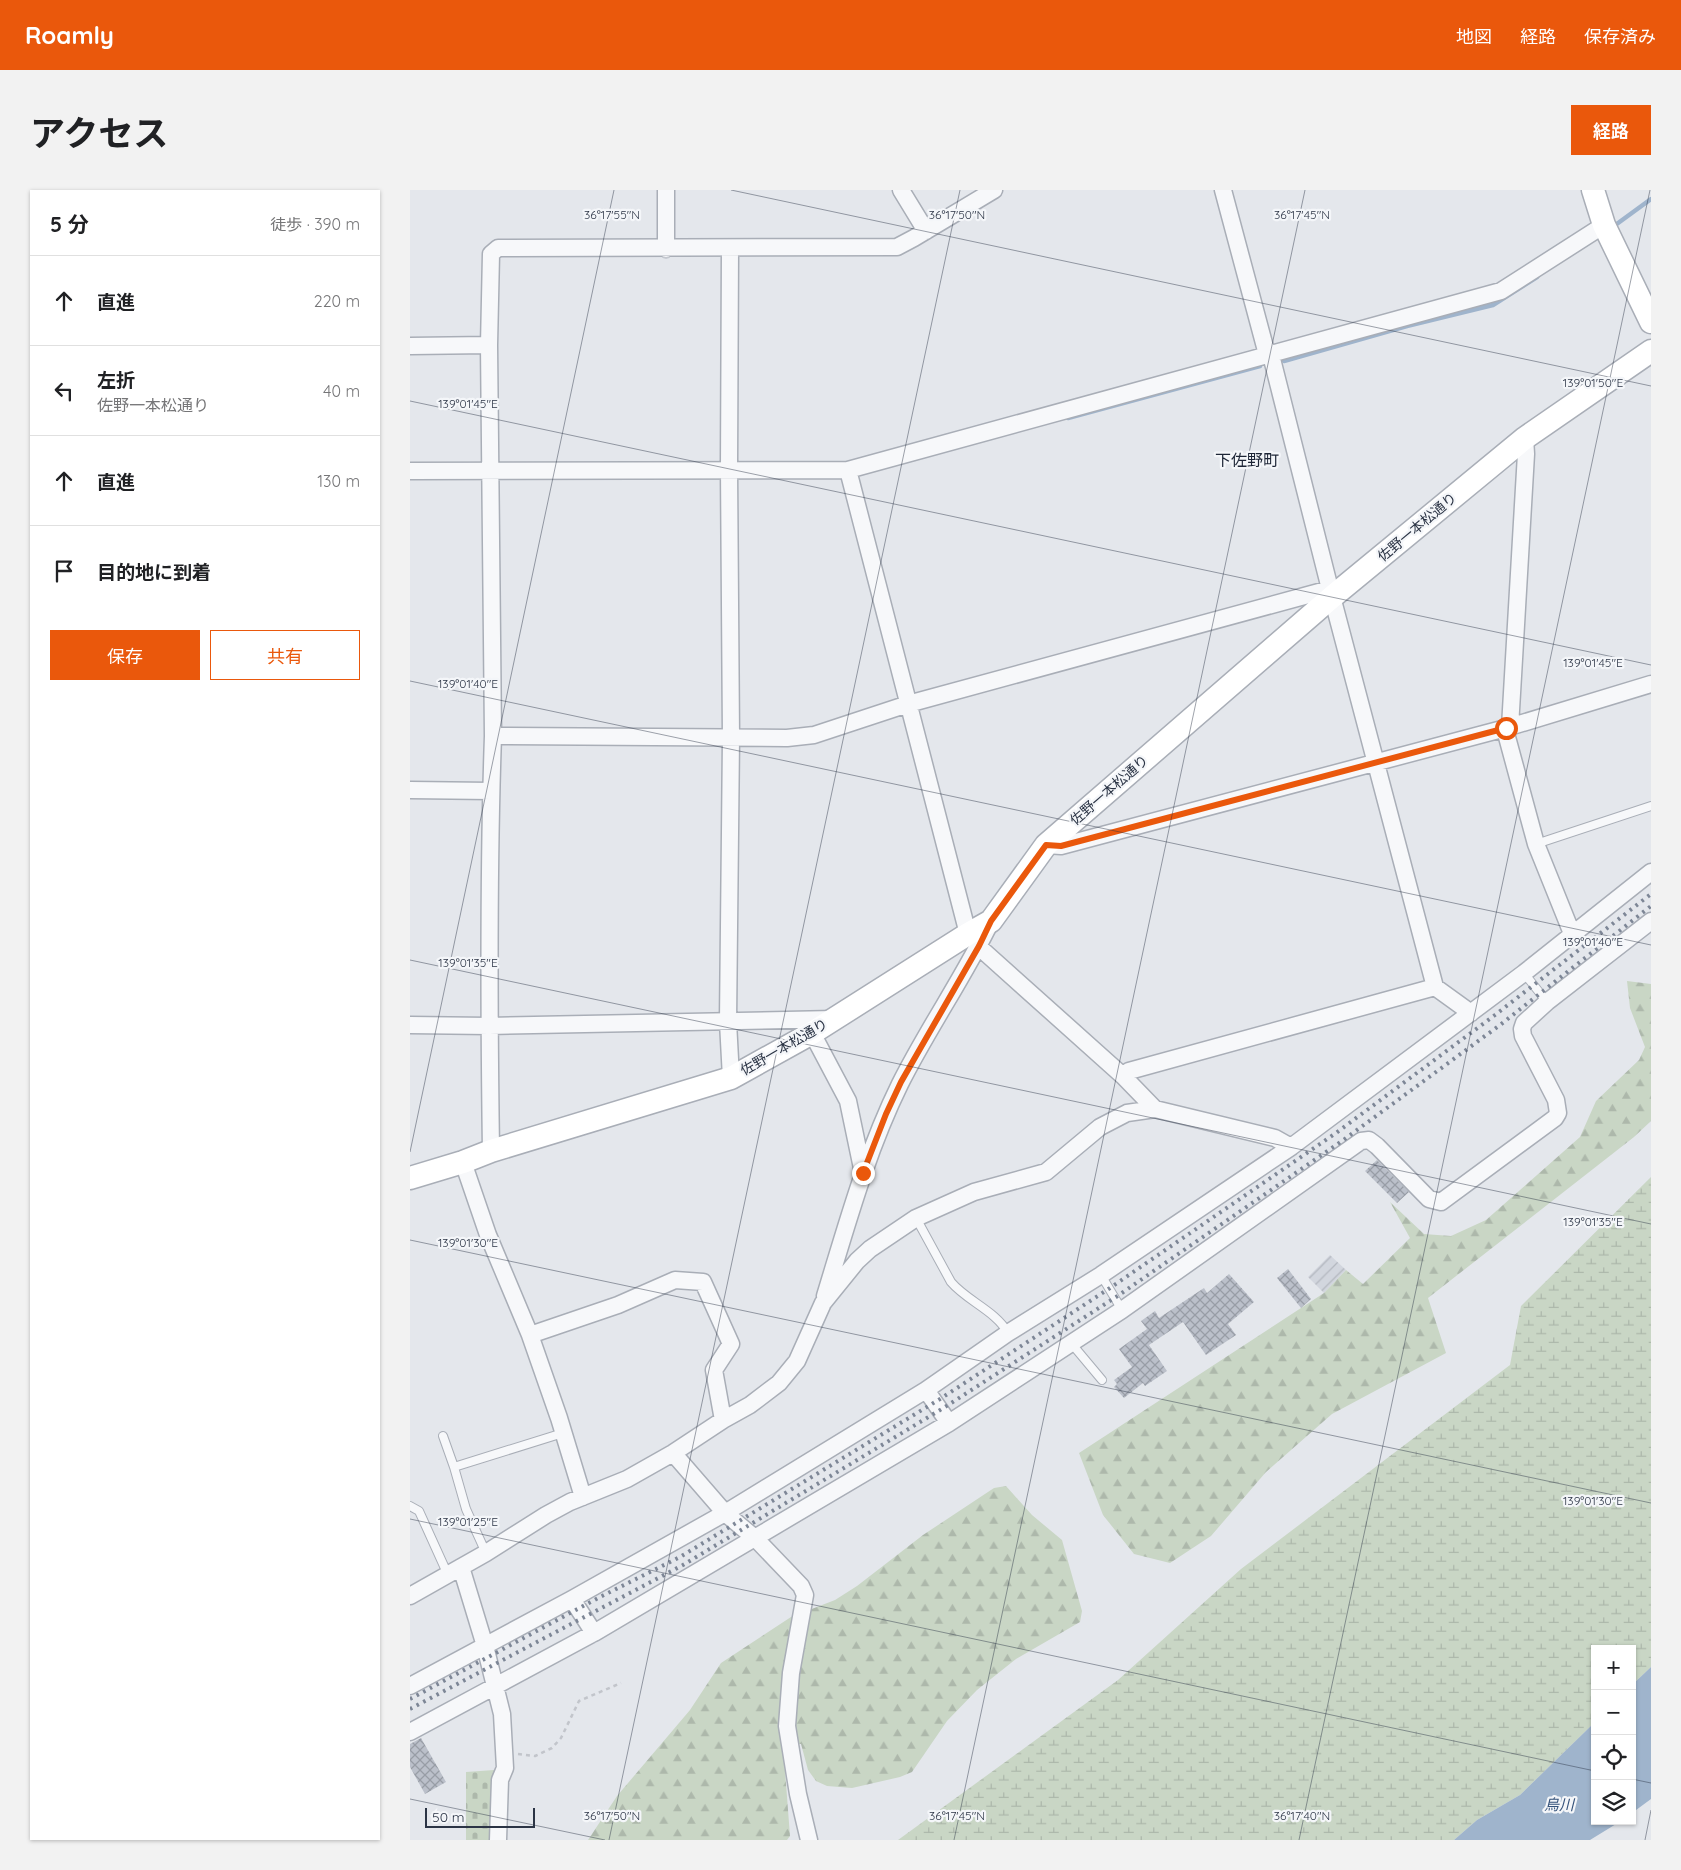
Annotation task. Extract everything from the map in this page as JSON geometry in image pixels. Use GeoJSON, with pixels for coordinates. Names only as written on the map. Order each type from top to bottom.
{"type":"FeatureCollection","features":[{"type":"Feature","properties":{"kind":"street"},"geometry":{"type":"LineString","coordinates":[[666,190],[666,248]]}},
{"type":"Feature","properties":{"kind":"street"},"geometry":{"type":"LineString","coordinates":[[901,190],[926,231]]}},
{"type":"Feature","properties":{"kind":"street"},"geometry":{"type":"LineString","coordinates":[[491,1152],[489,1026],[493,736],[489,345],[491,254],[498,248],[897,247],[994,190]]}},
{"type":"Feature","properties":{"kind":"street"},"geometry":{"type":"LineString","coordinates":[[1224,190],[1265,347],[1271,355],[1375,763],[1435,987],[1471,1013]]}},
{"type":"Feature","properties":{"kind":"street"},"geometry":{"type":"LineString","coordinates":[[1593,190],[1604,225],[1651,322]]}},
{"type":"Feature","properties":{"kind":"street"},"geometry":{"type":"LineString","coordinates":[[410,471],[848,470],[1501,291],[1604,225]]}},
{"type":"Feature","properties":{"kind":"street"},"geometry":{"type":"LineString","coordinates":[[730,248],[731,738],[728,1022],[731,1078]]}},
{"type":"Feature","properties":{"kind":"street"},"geometry":{"type":"LineString","coordinates":[[410,346],[489,345]]}},
{"type":"Feature","properties":{"kind":"street","name":"佐野一本松通り"},"geometry":{"type":"LineString","coordinates":[[410,1178],[731,1078],[974,940],[991,921],[1046,845],[1331,593],[1524,438],[1650,353]]}},
{"type":"Feature","properties":{"kind":"street"},"geometry":{"type":"LineString","coordinates":[[1524,438],[1526,454],[1506,738],[1536,844],[1573,936]]}},
{"type":"Feature","properties":{"kind":"street"},"geometry":{"type":"LineString","coordinates":[[848,470],[908,704],[974,940],[1124,1076],[1155,1109]]}},
{"type":"Feature","properties":{"kind":"street"},"geometry":{"type":"LineString","coordinates":[[493,736],[787,738],[814,735],[908,704],[1331,593]]}},
{"type":"Feature","properties":{"kind":"street"},"geometry":{"type":"LineString","coordinates":[[1046,845],[1061,846],[1375,763],[1508,727],[1651,684]]}},
{"type":"Feature","properties":{"kind":"street"},"geometry":{"type":"LineString","coordinates":[[410,790],[491,791]]}},
{"type":"Feature","properties":{"kind":"street"},"geometry":{"type":"LineString","coordinates":[[410,1686],[572,1599],[725,1513],[926,1390],[1008,1333],[1100,1275],[1291,1146],[1573,936],[1651,872]]}},
{"type":"Feature","properties":{"kind":"street"},"geometry":{"type":"LineString","coordinates":[[410,1732],[594,1634],[949,1423],[1122,1310],[1361,1142],[1369,1140],[1377,1146],[1429,1198],[1441,1202],[1555,1118],[1558,1113],[1556,1100],[1523,1036],[1524,1023],[1651,921]]}},
{"type":"Feature","properties":{"kind":"street"},"geometry":{"type":"LineString","coordinates":[[410,1596],[486,1553],[546,1515],[627,1479],[673,1453],[723,1420],[750,1405],[779,1383],[797,1361],[823,1302],[863,1173],[886,1114],[974,940]]}},
{"type":"Feature","properties":{"kind":"street"},"geometry":{"type":"LineString","coordinates":[[1124,1076],[1129,1070],[1435,987]]}},
{"type":"Feature","properties":{"kind":"street"},"geometry":{"type":"LineString","coordinates":[[410,1025],[489,1026],[834,1019]]}},
{"type":"Feature","properties":{"kind":"street"},"geometry":{"type":"LineString","coordinates":[[812,1033],[848,1101],[863,1173]]}},
{"type":"Feature","properties":{"kind":"street"},"geometry":{"type":"LineString","coordinates":[[823,1302],[857,1261],[870,1249],[916,1218],[974,1192],[1046,1172],[1100,1127],[1127,1113],[1155,1109],[1275,1138],[1291,1146]]}},
{"type":"Feature","properties":{"kind":"street"},"geometry":{"type":"LineString","coordinates":[[463,1162],[488,1235],[530,1335],[583,1497]]}},
{"type":"Feature","properties":{"kind":"street"},"geometry":{"type":"LineString","coordinates":[[530,1335],[618,1304],[675,1280],[703,1282],[731,1344],[714,1370],[723,1420]]}},
{"type":"Feature","properties":{"kind":"street"},"geometry":{"type":"LineString","coordinates":[[926,1390],[949,1423]]}},
{"type":"Feature","properties":{"kind":"street"},"geometry":{"type":"LineString","coordinates":[[673,1453],[725,1513],[756,1539],[802,1586],[805,1596],[791,1673],[787,1726],[798,1794],[809,1840]]}},
{"type":"Feature","properties":{"kind":"street"},"geometry":{"type":"LineString","coordinates":[[454,1571],[486,1646],[502,1714],[505,1768],[500,1780],[498,1840]]}},
{"type":"Feature","properties":{"kind":"street"},"geometry":{"type":"LineString","coordinates":[[572,1599],[594,1634]]}},
{"type":"Feature","properties":{"kind":"lane"},"geometry":{"type":"LineString","coordinates":[[1536,844],[1651,806]]}},
{"type":"Feature","properties":{"kind":"lane"},"geometry":{"type":"LineString","coordinates":[[1524,973],[1548,1002]]}},
{"type":"Feature","properties":{"kind":"lane"},"geometry":{"type":"LineString","coordinates":[[916,1218],[951,1282],[957,1289],[1001,1322],[1008,1333]]}},
{"type":"Feature","properties":{"kind":"lane"},"geometry":{"type":"LineString","coordinates":[[1100,1275],[1122,1310]]}},
{"type":"Feature","properties":{"kind":"lane"},"geometry":{"type":"LineString","coordinates":[[1071,1343],[1102,1380]]}},
{"type":"Feature","properties":{"kind":"lane"},"geometry":{"type":"LineString","coordinates":[[454,1467],[563,1433]]}},
{"type":"Feature","properties":{"kind":"lane"},"geometry":{"type":"LineString","coordinates":[[443,1436],[466,1509],[486,1553]]}},
{"type":"Feature","properties":{"kind":"lane"},"geometry":{"type":"LineString","coordinates":[[410,1506],[420,1511],[454,1571]]}},
{"type":"Feature","properties":{"kind":"path"},"geometry":{"type":"LineString","coordinates":[[504,1752],[535,1756],[552,1748],[560,1738],[579,1702],[621,1683]]}},
{"type":"Feature","properties":{"kind":"shaded area"},"geometry":{"type":"Polygon","coordinates":[[[1330,1255],[1346,1270],[1324,1293],[1308,1277],[1330,1255]]]}},
{"type":"Feature","properties":{"kind":"green space"},"geometry":{"type":"Polygon","coordinates":[[[1627,981],[1651,984],[1651,1121],[1634,1137],[1428,1298],[1446,1353],[1332,1414],[1266,1472],[1211,1536],[1170,1563],[1134,1554],[1103,1515],[1079,1453],[1324,1293],[1346,1270],[1363,1284],[1410,1238],[1390,1202],[1424,1234],[1451,1236],[1486,1220],[1580,1137],[1596,1101],[1639,1060],[1645,1047],[1630,1008],[1627,981]]]}},
{"type":"Feature","properties":{"kind":"green space"},"geometry":{"type":"Polygon","coordinates":[[[1651,1177],[1651,1667],[1636,1681],[1636,1645],[1591,1645],[1591,1726],[1520,1795],[1477,1820],[1454,1840],[898,1840],[1118,1680],[1241,1569],[1510,1365],[1521,1306],[1651,1177]]]}},
{"type":"Feature","properties":{"kind":"green space"},"geometry":{"type":"Polygon","coordinates":[[[1006,1486],[1032,1515],[1062,1540],[1082,1611],[1080,1622],[1016,1659],[977,1690],[947,1721],[912,1772],[900,1777],[852,1788],[827,1786],[816,1781],[808,1770],[801,1744],[783,1744],[790,1836],[787,1840],[588,1840],[617,1796],[690,1710],[721,1663],[791,1617],[835,1600],[857,1586],[923,1535],[994,1488],[1006,1486]]]}},
{"type":"Feature","properties":{"kind":"green space"},"geometry":{"type":"Polygon","coordinates":[[[494,1770],[494,1840],[466,1840],[466,1772],[494,1770]]]}},
{"type":"Feature","properties":{"kind":"water"},"geometry":{"type":"Polygon","coordinates":[[[1651,1667],[1651,1799],[1636,1810],[1636,1690],[1636,1681],[1651,1667]]]}},
{"type":"Feature","properties":{"kind":"water","name":"烏川"},"geometry":{"type":"Polygon","coordinates":[[[1591,1726],[1591,1825],[1614,1825],[1590,1840],[1454,1840],[1477,1820],[1520,1795],[1591,1726]]]}},
{"type":"Feature","properties":{"kind":"building"},"geometry":{"type":"Polygon","coordinates":[[[1377,1160],[1409,1192],[1397,1203],[1365,1171],[1377,1160]]]}},
{"type":"Feature","properties":{"kind":"building"},"geometry":{"type":"Polygon","coordinates":[[[1288,1269],[1311,1299],[1301,1308],[1277,1278],[1288,1269]]]}},
{"type":"Feature","properties":{"kind":"building"},"geometry":{"type":"Polygon","coordinates":[[[1229,1274],[1254,1302],[1228,1324],[1236,1335],[1206,1355],[1183,1322],[1149,1345],[1167,1371],[1145,1386],[1143,1383],[1124,1398],[1114,1387],[1117,1384],[1114,1380],[1132,1367],[1119,1349],[1147,1329],[1141,1321],[1155,1311],[1159,1318],[1204,1288],[1207,1293],[1229,1274]]]}},
{"type":"Feature","properties":{"kind":"building"},"geometry":{"type":"Polygon","coordinates":[[[421,1738],[446,1782],[425,1794],[410,1767],[410,1744],[421,1738]]]}},
{"type":"Feature","properties":{"kind":"waterway"},"geometry":{"type":"LineString","coordinates":[[1614,226],[1651,199]]}},
{"type":"Feature","properties":{"kind":"waterway"},"geometry":{"type":"LineString","coordinates":[[1284,361],[1407,326],[1493,305],[1537,277]]}},
{"type":"Feature","properties":{"kind":"waterway"},"geometry":{"type":"LineString","coordinates":[[1068,418],[1260,366]]}},
{"type":"Feature","properties":{"kind":"railway"},"geometry":{"type":"LineString","coordinates":[[410,1699],[600,1597],[680,1557],[940,1399],[1110,1288],[1336,1133],[1495,1015],[1651,894]]}},
{"type":"Feature","properties":{"kind":"railway"},"geometry":{"type":"LineString","coordinates":[[410,1709],[683,1565],[945,1407],[1116,1297],[1342,1141],[1500,1025],[1651,906]]}},
{"type":"Feature","properties":{"kind":"district","name":"下佐野町"},"geometry":{"type":"Point","coordinates":[1247,460]}},
{"type":"Feature","properties":{"kind":"route"},"geometry":{"type":"LineString","coordinates":[[863,1173],[886,1114],[901,1082],[979,946],[991,921],[1046,845],[1061,846],[1506,728]]}}]}
